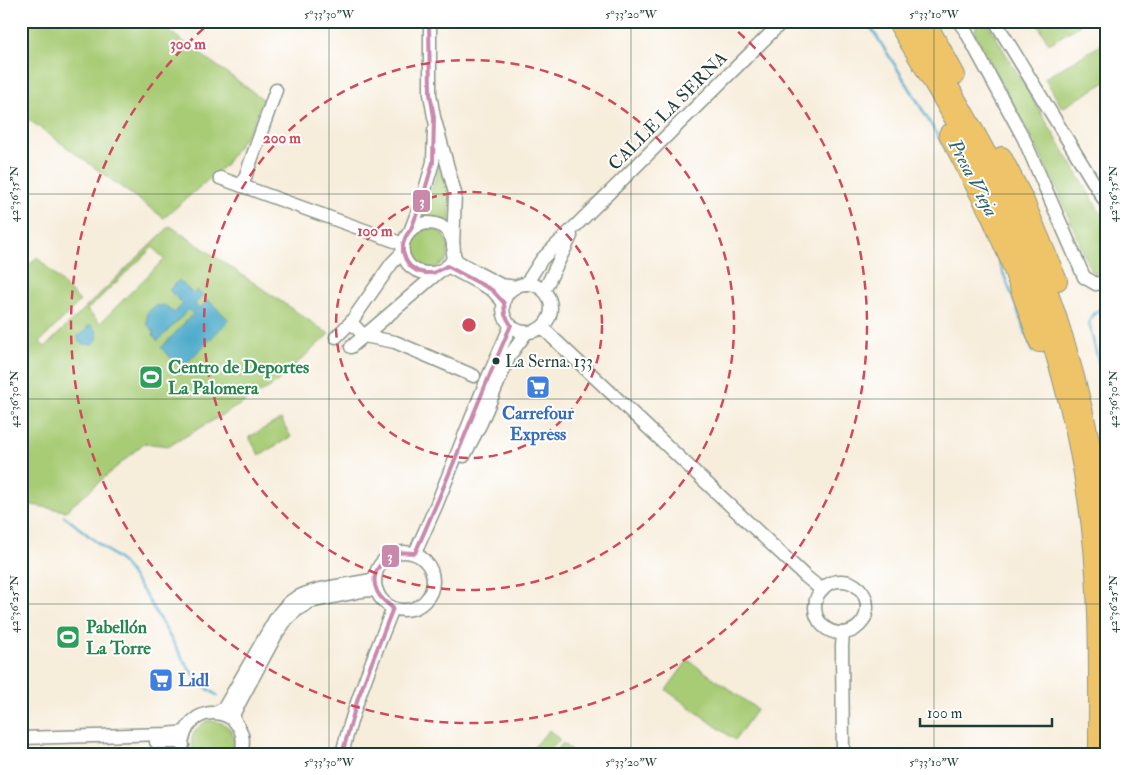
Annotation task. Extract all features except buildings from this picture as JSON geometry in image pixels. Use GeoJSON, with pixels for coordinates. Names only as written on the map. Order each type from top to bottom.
{"type":"FeatureCollection","features":[{"type":"Feature","properties":{"kind":"highway"},"geometry":{"type":"LineString","coordinates":[[882,21],[970,174],[1009,259],[1028,311],[1056,393],[1066,429],[1085,528],[1096,616]]}},
{"type":"Feature","properties":{"kind":"highway"},"geometry":{"type":"LineString","coordinates":[[896,21],[952,115],[1001,210],[1040,306],[1065,391],[1087,497],[1094,557],[1098,663],[1098,754]]}},
{"type":"Feature","properties":{"kind":"highway"},"geometry":{"type":"LineString","coordinates":[[911,21],[992,161],[1013,204],[1052,301],[1083,406],[1106,536]]}},
{"type":"Feature","properties":{"kind":"highway"},"geometry":{"type":"LineString","coordinates":[[926,21],[1015,182],[1064,297],[1088,386],[1106,490]]}},
{"type":"Feature","properties":{"kind":"street"},"geometry":{"type":"LineString","coordinates":[[351,347],[451,260],[455,193],[434,117],[430,94],[430,28],[428,21]]}},
{"type":"Feature","properties":{"kind":"street","name":"CALLE LA SERNA"},"geometry":{"type":"LineString","coordinates":[[504,303],[510,292],[521,286],[542,259],[783,21]]}},
{"type":"Feature","properties":{"kind":"street"},"geometry":{"type":"LineString","coordinates":[[995,21],[1106,202]]}},
{"type":"Feature","properties":{"kind":"street"},"geometry":{"type":"LineString","coordinates":[[964,24],[1024,139],[1084,278],[1096,284],[1106,281]]}},
{"type":"Feature","properties":{"kind":"street"},"geometry":{"type":"LineString","coordinates":[[242,186],[276,90]]}},
{"type":"Feature","properties":{"kind":"street"},"geometry":{"type":"LineString","coordinates":[[336,337],[351,322],[403,248],[406,236],[411,229],[422,200],[433,162],[434,117]]}},
{"type":"Feature","properties":{"kind":"street"},"geometry":{"type":"LineString","coordinates":[[220,178],[403,248]]}},
{"type":"Feature","properties":{"kind":"street"},"geometry":{"type":"LineString","coordinates":[[403,248],[406,260],[417,271],[433,273],[444,268],[492,290],[504,303],[505,315],[516,329],[527,332],[535,330],[548,320],[551,313],[551,305],[549,297],[544,291],[534,285],[500,284],[457,260],[453,250],[452,239],[442,226],[426,223],[411,229]]}},
{"type":"Feature","properties":{"kind":"street","name":"CALLE LA SERNA"},"geometry":{"type":"LineString","coordinates":[[544,291],[577,225]]}},
{"type":"Feature","properties":{"kind":"street"},"geometry":{"type":"LineString","coordinates":[[382,321],[395,342]]}},
{"type":"Feature","properties":{"kind":"street"},"geometry":{"type":"LineString","coordinates":[[351,322],[364,336],[395,342],[474,376]]}},
{"type":"Feature","properties":{"kind":"street"},"geometry":{"type":"LineString","coordinates":[[415,553],[511,325]]}},
{"type":"Feature","properties":{"kind":"street"},"geometry":{"type":"LineString","coordinates":[[542,326],[822,590]]}},
{"type":"Feature","properties":{"kind":"street"},"geometry":{"type":"LineString","coordinates":[[436,506],[481,423],[510,355],[527,332]]}},
{"type":"Feature","properties":{"kind":"street"},"geometry":{"type":"LineString","coordinates":[[402,552],[415,553],[423,558],[431,569],[433,583],[429,597],[422,604],[411,610],[393,608],[383,602],[376,585],[376,572],[379,565],[389,556],[402,552]]}},
{"type":"Feature","properties":{"kind":"street"},"geometry":{"type":"LineString","coordinates":[[836,581],[845,581],[860,589],[868,604],[864,620],[859,627],[843,634],[828,630],[822,625],[817,618],[815,610],[815,602],[822,590],[828,584],[836,581]]}},
{"type":"Feature","properties":{"kind":"street"},"geometry":{"type":"LineString","coordinates":[[215,713],[224,708],[277,616],[292,600],[317,590],[376,585]]}},
{"type":"Feature","properties":{"kind":"street"},"geometry":{"type":"LineString","coordinates":[[241,754],[243,737],[234,718],[234,713],[287,619],[304,605],[317,600],[370,590],[376,585]]}},
{"type":"Feature","properties":{"kind":"street"},"geometry":{"type":"LineString","coordinates":[[342,754],[346,734],[393,608]]}},
{"type":"Feature","properties":{"kind":"street"},"geometry":{"type":"LineString","coordinates":[[843,634],[843,754]]}},
{"type":"Feature","properties":{"kind":"street"},"geometry":{"type":"LineString","coordinates":[[184,750],[185,732],[197,717],[215,713],[227,716],[236,723]]}},
{"type":"Feature","properties":{"kind":"street"},"geometry":{"type":"LineString","coordinates":[[21,738],[185,732]]}},
{"type":"Feature","properties":{"kind":"street"},"geometry":{"type":"LineString","coordinates":[[21,746],[167,741],[177,742],[184,750]]}},
{"type":"Feature","properties":{"kind":"green space"},"geometry":{"type":"Polygon","coordinates":[[[27,21],[155,21],[264,100],[249,131],[225,165],[164,218],[21,114],[21,33],[27,21]]]}},
{"type":"Feature","properties":{"kind":"green space"},"geometry":{"type":"Polygon","coordinates":[[[977,21],[986,21],[1106,222],[1106,272],[1104,274],[1091,271],[1058,191],[1034,142],[975,34],[977,21]]]}},
{"type":"Feature","properties":{"kind":"green space"},"geometry":{"type":"Polygon","coordinates":[[[1036,21],[1078,21],[1080,25],[1049,44],[1036,21]]]}},
{"type":"Feature","properties":{"kind":"green space"},"geometry":{"type":"Polygon","coordinates":[[[1106,42],[1106,82],[1062,108],[1045,78],[1106,42]]]}},
{"type":"Feature","properties":{"kind":"green space"},"geometry":{"type":"Polygon","coordinates":[[[440,153],[450,186],[450,224],[436,218],[421,217],[437,174],[440,153]]]}},
{"type":"Feature","properties":{"kind":"green space","name":"Centro de Deportes La Palomera"},"geometry":{"type":"Polygon","coordinates":[[[170,226],[329,334],[272,386],[169,446],[144,443],[66,511],[21,503],[21,273],[37,257],[80,301],[40,342],[45,347],[170,226]],[[153,247],[87,310],[100,323],[164,259],[153,247]],[[169,290],[183,304],[155,333],[159,340],[189,309],[194,314],[199,309],[194,304],[203,296],[169,290]]]}},
{"type":"Feature","properties":{"kind":"green space"},"geometry":{"type":"Polygon","coordinates":[[[427,228],[440,231],[448,242],[448,256],[445,262],[433,269],[420,267],[410,258],[408,245],[410,238],[427,228]]]}},
{"type":"Feature","properties":{"kind":"green space"},"geometry":{"type":"Polygon","coordinates":[[[281,419],[291,437],[259,455],[249,437],[281,419]]]}},
{"type":"Feature","properties":{"kind":"green space"},"geometry":{"type":"Polygon","coordinates":[[[688,660],[757,709],[735,740],[666,690],[688,660]]]}},
{"type":"Feature","properties":{"kind":"green space"},"geometry":{"type":"Polygon","coordinates":[[[207,721],[221,723],[230,730],[234,740],[231,754],[195,754],[192,744],[193,735],[207,721]]]}},
{"type":"Feature","properties":{"kind":"green space"},"geometry":{"type":"Polygon","coordinates":[[[549,730],[560,740],[549,750],[553,754],[535,754],[537,752],[533,748],[549,730]]]}},
{"type":"Feature","properties":{"kind":"green space"},"geometry":{"type":"Polygon","coordinates":[[[563,743],[574,754],[553,754],[563,743]]]}},
{"type":"Feature","properties":{"kind":"water"},"geometry":{"type":"Polygon","coordinates":[[[179,280],[193,294],[197,290],[203,296],[195,304],[199,309],[208,300],[229,320],[182,368],[161,348],[193,314],[189,309],[158,341],[153,335],[154,332],[147,324],[147,313],[155,306],[165,305],[174,313],[183,304],[169,290],[179,280]]]}},
{"type":"Feature","properties":{"kind":"water"},"geometry":{"type":"Polygon","coordinates":[[[90,325],[97,332],[97,340],[91,344],[79,342],[78,335],[85,332],[90,325]]]}},
{"type":"Feature","properties":{"kind":"waterway","name":"Presa Vieja"},"geometry":{"type":"LineString","coordinates":[[870,26],[912,92],[952,161]]}},
{"type":"Feature","properties":{"kind":"waterway","name":"Presa Vieja"},"geometry":{"type":"LineString","coordinates":[[973,201],[997,257],[1033,352]]}},
{"type":"Feature","properties":{"kind":"waterway","name":"Presa Vieja"},"geometry":{"type":"LineString","coordinates":[[1106,303],[1091,317],[1089,323],[1099,364],[1106,383]]}},
{"type":"Feature","properties":{"kind":"waterway"},"geometry":{"type":"LineString","coordinates":[[64,516],[123,563],[145,594],[187,666],[201,684],[218,696]]}},
{"type":"Feature","properties":{"kind":"transit line","name":"3"},"geometry":{"type":"LineString","coordinates":[[342,754],[358,698],[393,608],[378,594],[375,585],[376,573],[382,562],[387,558],[401,553],[415,553],[511,325],[505,315],[504,303],[492,290],[447,266],[433,273],[417,271],[410,266],[403,252],[403,244],[422,200],[433,162],[434,117],[430,94],[429,21]]}},
{"type":"Feature","properties":{"kind":"place","name":"La Serna. 133"},"geometry":{"type":"Point","coordinates":[496,361]}},
{"type":"Feature","properties":{"kind":"place","name":"Centro de Deportes La Palomera"},"geometry":{"type":"Point","coordinates":[151,377]}},
{"type":"Feature","properties":{"kind":"place","name":"Carrefour Express"},"geometry":{"type":"Point","coordinates":[538,387]}},
{"type":"Feature","properties":{"kind":"place","name":"Pabellón La Torre"},"geometry":{"type":"Point","coordinates":[68,637]}},
{"type":"Feature","properties":{"kind":"place","name":"Lidl"},"geometry":{"type":"Point","coordinates":[161,680]}}]}
